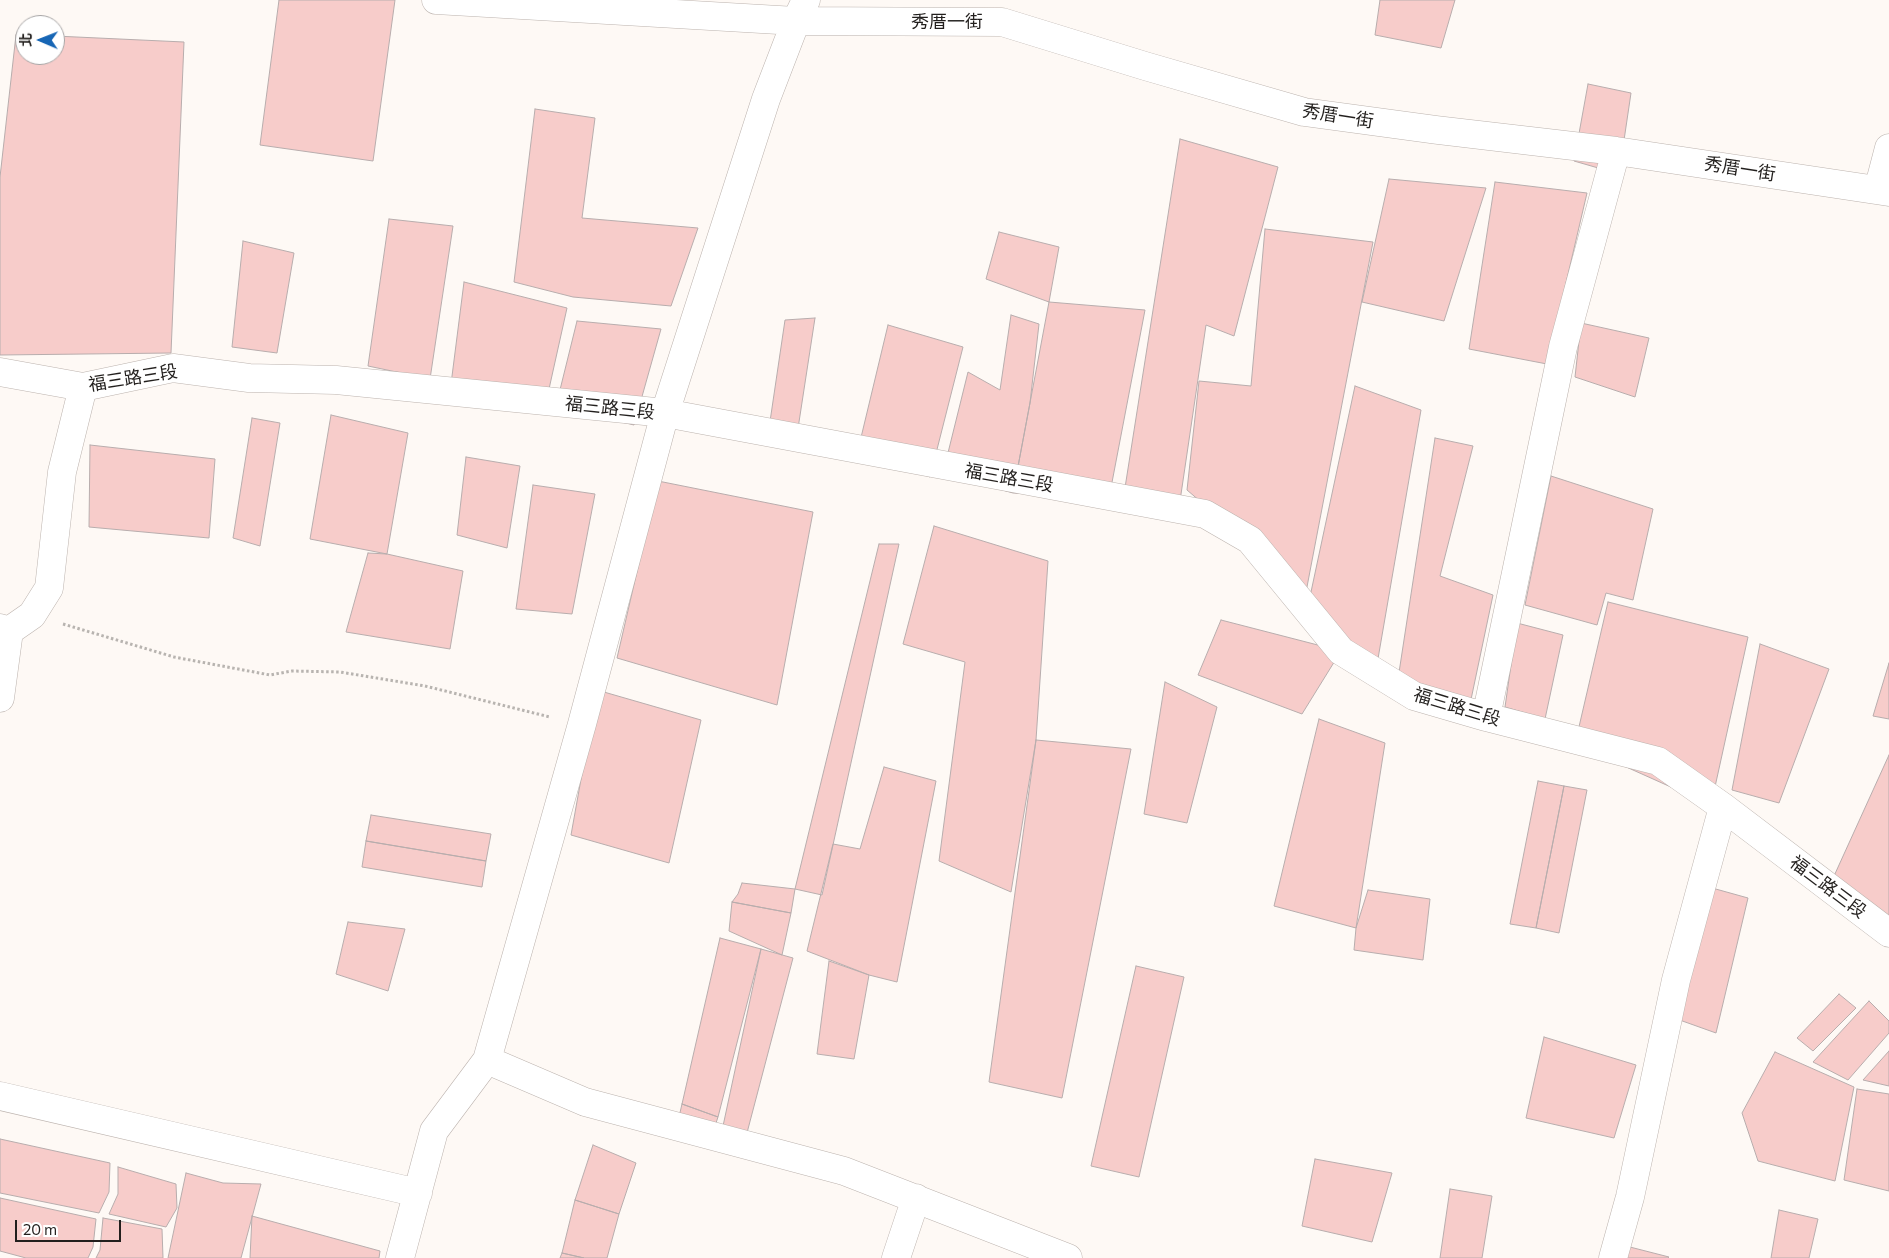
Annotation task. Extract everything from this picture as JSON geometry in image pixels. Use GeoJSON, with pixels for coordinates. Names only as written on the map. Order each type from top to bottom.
{"type":"FeatureCollection","features":[{"type":"Feature","properties":{"kind":"street","name":"秀厝一街"},"geometry":{"type":"LineString","coordinates":[[436,0],[801,10],[1002,22],[1144,66],[1304,112],[1616,151],[1883,191]]}},
{"type":"Feature","properties":{"kind":"street"},"geometry":{"type":"LineString","coordinates":[[400,1258],[434,1132],[487,1060],[582,724],[665,413],[766,99],[801,10]]}},
{"type":"Feature","properties":{"kind":"street"},"geometry":{"type":"LineString","coordinates":[[1883,191],[1889,148]]}},
{"type":"Feature","properties":{"kind":"street"},"geometry":{"type":"LineString","coordinates":[[1486,717],[1563,347],[1616,151]]}},
{"type":"Feature","properties":{"kind":"street","name":"福三路三段"},"geometry":{"type":"LineString","coordinates":[[0,372],[84,387],[172,368],[249,378],[336,380],[665,413],[1205,514],[1250,540],[1341,651],[1414,696],[1486,717],[1658,761],[1723,807],[1889,932]]}},
{"type":"Feature","properties":{"kind":"street"},"geometry":{"type":"LineString","coordinates":[[0,698],[4,629],[32,615],[49,588],[62,472],[84,387]]}},
{"type":"Feature","properties":{"kind":"street"},"geometry":{"type":"LineString","coordinates":[[1613,1258],[1630,1197],[1676,980],[1723,807]]}},
{"type":"Feature","properties":{"kind":"street"},"geometry":{"type":"LineString","coordinates":[[487,1060],[584,1102],[844,1171],[1068,1258]]}},
{"type":"Feature","properties":{"kind":"street"},"geometry":{"type":"LineString","coordinates":[[0,1096],[418,1193]]}},
{"type":"Feature","properties":{"kind":"street"},"geometry":{"type":"LineString","coordinates":[[896,1258],[916,1198]]}},
{"type":"Feature","properties":{"kind":"path"},"geometry":{"type":"LineString","coordinates":[[32,615],[174,657],[270,675],[292,672],[340,672],[425,686],[582,724]]}},
{"type":"Feature","properties":{"kind":"building"},"geometry":{"type":"Polygon","coordinates":[[[279,0],[395,0],[373,161],[260,145],[279,0]]]}},
{"type":"Feature","properties":{"kind":"building"},"geometry":{"type":"Polygon","coordinates":[[[1380,0],[1455,0],[1441,48],[1375,35],[1380,0]]]}},
{"type":"Feature","properties":{"kind":"building"},"geometry":{"type":"Polygon","coordinates":[[[65,36],[184,42],[171,353],[0,355],[0,177],[15,44],[15,65],[65,65],[65,36]]]}},
{"type":"Feature","properties":{"kind":"building"},"geometry":{"type":"Polygon","coordinates":[[[1588,84],[1631,93],[1619,174],[1574,161],[1588,84]]]}},
{"type":"Feature","properties":{"kind":"building"},"geometry":{"type":"Polygon","coordinates":[[[535,109],[595,118],[582,218],[698,228],[671,306],[573,297],[514,282],[535,109]]]}},
{"type":"Feature","properties":{"kind":"building"},"geometry":{"type":"Polygon","coordinates":[[[1180,139],[1278,167],[1234,336],[1206,325],[1180,501],[1124,494],[1180,139]]]}},
{"type":"Feature","properties":{"kind":"building"},"geometry":{"type":"Polygon","coordinates":[[[1389,179],[1486,188],[1444,321],[1362,302],[1389,179]]]}},
{"type":"Feature","properties":{"kind":"building"},"geometry":{"type":"Polygon","coordinates":[[[1495,182],[1587,193],[1547,364],[1469,349],[1495,182]]]}},
{"type":"Feature","properties":{"kind":"building"},"geometry":{"type":"Polygon","coordinates":[[[389,219],[453,226],[430,379],[368,366],[389,219]]]}},
{"type":"Feature","properties":{"kind":"building"},"geometry":{"type":"Polygon","coordinates":[[[1265,229],[1373,242],[1306,592],[1187,490],[1199,381],[1251,386],[1265,229]]]}},
{"type":"Feature","properties":{"kind":"building"},"geometry":{"type":"Polygon","coordinates":[[[999,232],[1059,247],[1049,302],[986,279],[999,232]]]}},
{"type":"Feature","properties":{"kind":"building"},"geometry":{"type":"Polygon","coordinates":[[[243,241],[294,253],[277,353],[232,347],[243,241]]]}},
{"type":"Feature","properties":{"kind":"building"},"geometry":{"type":"Polygon","coordinates":[[[464,282],[567,308],[545,407],[451,384],[464,282]]]}},
{"type":"Feature","properties":{"kind":"building"},"geometry":{"type":"Polygon","coordinates":[[[1049,302],[1145,310],[1109,498],[1013,493],[1049,302]]]}},
{"type":"Feature","properties":{"kind":"building"},"geometry":{"type":"Polygon","coordinates":[[[1011,315],[1039,324],[1030,403],[1013,493],[943,473],[968,372],[1000,390],[1011,315]]]}},
{"type":"Feature","properties":{"kind":"building"},"geometry":{"type":"Polygon","coordinates":[[[815,318],[795,448],[768,435],[785,320],[815,318]]]}},
{"type":"Feature","properties":{"kind":"building"},"geometry":{"type":"Polygon","coordinates":[[[577,321],[661,329],[634,425],[556,406],[577,321]]]}},
{"type":"Feature","properties":{"kind":"building"},"geometry":{"type":"Polygon","coordinates":[[[1581,323],[1649,338],[1635,397],[1575,377],[1581,323]]]}},
{"type":"Feature","properties":{"kind":"building"},"geometry":{"type":"Polygon","coordinates":[[[888,325],[963,347],[930,477],[858,450],[888,325]]]}},
{"type":"Feature","properties":{"kind":"building"},"geometry":{"type":"Polygon","coordinates":[[[1355,386],[1421,410],[1375,676],[1308,606],[1355,386]]]}},
{"type":"Feature","properties":{"kind":"building"},"geometry":{"type":"Polygon","coordinates":[[[331,415],[408,433],[387,554],[310,539],[331,415]]]}},
{"type":"Feature","properties":{"kind":"building"},"geometry":{"type":"Polygon","coordinates":[[[252,418],[280,423],[260,546],[233,538],[252,418]]]}},
{"type":"Feature","properties":{"kind":"building"},"geometry":{"type":"Polygon","coordinates":[[[1435,438],[1473,446],[1440,576],[1493,595],[1469,709],[1396,692],[1435,438]]]}},
{"type":"Feature","properties":{"kind":"building"},"geometry":{"type":"Polygon","coordinates":[[[90,445],[215,459],[209,538],[89,527],[90,445]]]}},
{"type":"Feature","properties":{"kind":"building"},"geometry":{"type":"Polygon","coordinates":[[[466,457],[520,466],[507,548],[457,535],[466,457]]]}},
{"type":"Feature","properties":{"kind":"building"},"geometry":{"type":"Polygon","coordinates":[[[1551,476],[1653,509],[1633,600],[1606,593],[1597,625],[1525,605],[1551,476]]]}},
{"type":"Feature","properties":{"kind":"building"},"geometry":{"type":"Polygon","coordinates":[[[658,481],[813,512],[777,705],[617,658],[658,481]]]}},
{"type":"Feature","properties":{"kind":"building"},"geometry":{"type":"Polygon","coordinates":[[[533,485],[595,494],[572,614],[516,609],[533,485]]]}},
{"type":"Feature","properties":{"kind":"building"},"geometry":{"type":"Polygon","coordinates":[[[934,526],[1048,561],[1036,740],[1011,892],[939,861],[965,662],[903,644],[934,526]]]}},
{"type":"Feature","properties":{"kind":"building"},"geometry":{"type":"Polygon","coordinates":[[[879,544],[899,544],[822,895],[795,889],[879,544]]]}},
{"type":"Feature","properties":{"kind":"building"},"geometry":{"type":"Polygon","coordinates":[[[368,553],[387,554],[463,571],[450,649],[346,632],[368,553]]]}},
{"type":"Feature","properties":{"kind":"building"},"geometry":{"type":"Polygon","coordinates":[[[1608,602],[1748,637],[1711,805],[1575,744],[1608,602]]]}},
{"type":"Feature","properties":{"kind":"building"},"geometry":{"type":"Polygon","coordinates":[[[1221,620],[1341,651],[1302,714],[1198,675],[1221,620]]]}},
{"type":"Feature","properties":{"kind":"building"},"geometry":{"type":"Polygon","coordinates":[[[1517,623],[1563,635],[1545,719],[1505,707],[1517,623]]]}},
{"type":"Feature","properties":{"kind":"building"},"geometry":{"type":"Polygon","coordinates":[[[1760,644],[1829,669],[1779,803],[1732,790],[1760,644]]]}},
{"type":"Feature","properties":{"kind":"building"},"geometry":{"type":"Polygon","coordinates":[[[1889,663],[1889,719],[1873,716],[1889,663]]]}},
{"type":"Feature","properties":{"kind":"building"},"geometry":{"type":"Polygon","coordinates":[[[1165,682],[1217,707],[1187,823],[1144,814],[1165,682]]]}},
{"type":"Feature","properties":{"kind":"building"},"geometry":{"type":"Polygon","coordinates":[[[597,690],[701,720],[669,863],[571,835],[597,690]]]}},
{"type":"Feature","properties":{"kind":"building"},"geometry":{"type":"Polygon","coordinates":[[[1319,719],[1385,743],[1356,928],[1274,906],[1319,719]]]}},
{"type":"Feature","properties":{"kind":"building"},"geometry":{"type":"Polygon","coordinates":[[[1036,740],[1131,749],[1062,1098],[989,1082],[1036,740]]]}},
{"type":"Feature","properties":{"kind":"building"},"geometry":{"type":"Polygon","coordinates":[[[1889,755],[1889,931],[1829,887],[1889,755]]]}},
{"type":"Feature","properties":{"kind":"building"},"geometry":{"type":"Polygon","coordinates":[[[884,767],[936,781],[897,982],[869,975],[807,951],[833,844],[860,849],[884,767]]]}},
{"type":"Feature","properties":{"kind":"building"},"geometry":{"type":"Polygon","coordinates":[[[1538,781],[1564,786],[1536,928],[1510,924],[1538,781]]]}},
{"type":"Feature","properties":{"kind":"building"},"geometry":{"type":"Polygon","coordinates":[[[1564,786],[1587,790],[1559,933],[1536,928],[1564,786]]]}},
{"type":"Feature","properties":{"kind":"building"},"geometry":{"type":"Polygon","coordinates":[[[371,815],[491,834],[486,861],[366,841],[371,815]]]}},
{"type":"Feature","properties":{"kind":"building"},"geometry":{"type":"Polygon","coordinates":[[[366,841],[486,861],[482,887],[362,867],[366,841]]]}},
{"type":"Feature","properties":{"kind":"building"},"geometry":{"type":"Polygon","coordinates":[[[742,883],[795,889],[791,913],[732,902],[738,894],[742,883]]]}},
{"type":"Feature","properties":{"kind":"building"},"geometry":{"type":"Polygon","coordinates":[[[1705,886],[1748,898],[1716,1033],[1674,1018],[1705,886]]]}},
{"type":"Feature","properties":{"kind":"building"},"geometry":{"type":"Polygon","coordinates":[[[1368,890],[1430,899],[1423,960],[1354,950],[1356,928],[1368,890]]]}},
{"type":"Feature","properties":{"kind":"building"},"geometry":{"type":"Polygon","coordinates":[[[732,902],[791,913],[782,955],[729,931],[732,902]]]}},
{"type":"Feature","properties":{"kind":"building"},"geometry":{"type":"Polygon","coordinates":[[[348,922],[405,929],[388,991],[336,974],[348,922]]]}},
{"type":"Feature","properties":{"kind":"building"},"geometry":{"type":"Polygon","coordinates":[[[720,938],[761,949],[718,1117],[682,1104],[720,938]]]}},
{"type":"Feature","properties":{"kind":"building"},"geometry":{"type":"Polygon","coordinates":[[[761,949],[793,958],[743,1148],[720,1140],[761,949]]]}},
{"type":"Feature","properties":{"kind":"building"},"geometry":{"type":"Polygon","coordinates":[[[829,961],[869,975],[854,1059],[817,1054],[829,961]]]}},
{"type":"Feature","properties":{"kind":"building"},"geometry":{"type":"Polygon","coordinates":[[[1136,966],[1184,977],[1139,1177],[1091,1166],[1136,966]]]}},
{"type":"Feature","properties":{"kind":"building"},"geometry":{"type":"Polygon","coordinates":[[[1839,994],[1856,1008],[1813,1051],[1797,1038],[1839,994]]]}},
{"type":"Feature","properties":{"kind":"building"},"geometry":{"type":"Polygon","coordinates":[[[1869,1001],[1889,1021],[1889,1033],[1848,1080],[1813,1062],[1869,1001]]]}},
{"type":"Feature","properties":{"kind":"building"},"geometry":{"type":"Polygon","coordinates":[[[1544,1037],[1636,1065],[1614,1138],[1526,1118],[1544,1037]]]}},
{"type":"Feature","properties":{"kind":"building"},"geometry":{"type":"Polygon","coordinates":[[[1889,1051],[1889,1086],[1863,1080],[1889,1051]]]}},
{"type":"Feature","properties":{"kind":"building"},"geometry":{"type":"Polygon","coordinates":[[[1775,1052],[1854,1087],[1835,1181],[1758,1161],[1742,1113],[1775,1052]]]}},
{"type":"Feature","properties":{"kind":"building"},"geometry":{"type":"Polygon","coordinates":[[[1857,1089],[1889,1094],[1889,1191],[1844,1180],[1857,1089]]]}},
{"type":"Feature","properties":{"kind":"building"},"geometry":{"type":"Polygon","coordinates":[[[682,1104],[718,1117],[709,1144],[675,1134],[682,1104]]]}},
{"type":"Feature","properties":{"kind":"building"},"geometry":{"type":"Polygon","coordinates":[[[0,1139],[110,1163],[109,1192],[99,1213],[0,1193],[0,1139]]]}},
{"type":"Feature","properties":{"kind":"building"},"geometry":{"type":"Polygon","coordinates":[[[593,1145],[636,1163],[619,1214],[575,1200],[593,1145]]]}},
{"type":"Feature","properties":{"kind":"building"},"geometry":{"type":"Polygon","coordinates":[[[1315,1159],[1392,1173],[1372,1242],[1302,1226],[1315,1159]]]}},
{"type":"Feature","properties":{"kind":"building"},"geometry":{"type":"Polygon","coordinates":[[[118,1167],[176,1184],[177,1208],[166,1227],[109,1214],[118,1194],[118,1167]]]}},
{"type":"Feature","properties":{"kind":"building"},"geometry":{"type":"Polygon","coordinates":[[[186,1173],[223,1183],[261,1184],[241,1258],[168,1258],[186,1173]]]}},
{"type":"Feature","properties":{"kind":"building"},"geometry":{"type":"Polygon","coordinates":[[[1450,1189],[1492,1196],[1482,1258],[1440,1258],[1450,1189]]]}},
{"type":"Feature","properties":{"kind":"building"},"geometry":{"type":"Polygon","coordinates":[[[0,1198],[96,1219],[93,1247],[88,1258],[26,1258],[0,1251],[0,1198]]]}},
{"type":"Feature","properties":{"kind":"building"},"geometry":{"type":"Polygon","coordinates":[[[575,1200],[619,1214],[607,1258],[584,1258],[562,1253],[575,1200]]]}},
{"type":"Feature","properties":{"kind":"building"},"geometry":{"type":"Polygon","coordinates":[[[1779,1210],[1818,1219],[1809,1258],[1771,1258],[1779,1210]]]}},
{"type":"Feature","properties":{"kind":"building"},"geometry":{"type":"Polygon","coordinates":[[[252,1216],[380,1251],[379,1258],[250,1258],[252,1216]]]}},
{"type":"Feature","properties":{"kind":"building"},"geometry":{"type":"Polygon","coordinates":[[[103,1218],[162,1229],[163,1258],[96,1258],[100,1250],[103,1218]]]}},
{"type":"Feature","properties":{"kind":"building"},"geometry":{"type":"Polygon","coordinates":[[[1626,1246],[1669,1257],[1624,1258],[1626,1246]]]}},
{"type":"Feature","properties":{"kind":"building"},"geometry":{"type":"Polygon","coordinates":[[[562,1253],[584,1258],[560,1258],[562,1253]]]}}]}
